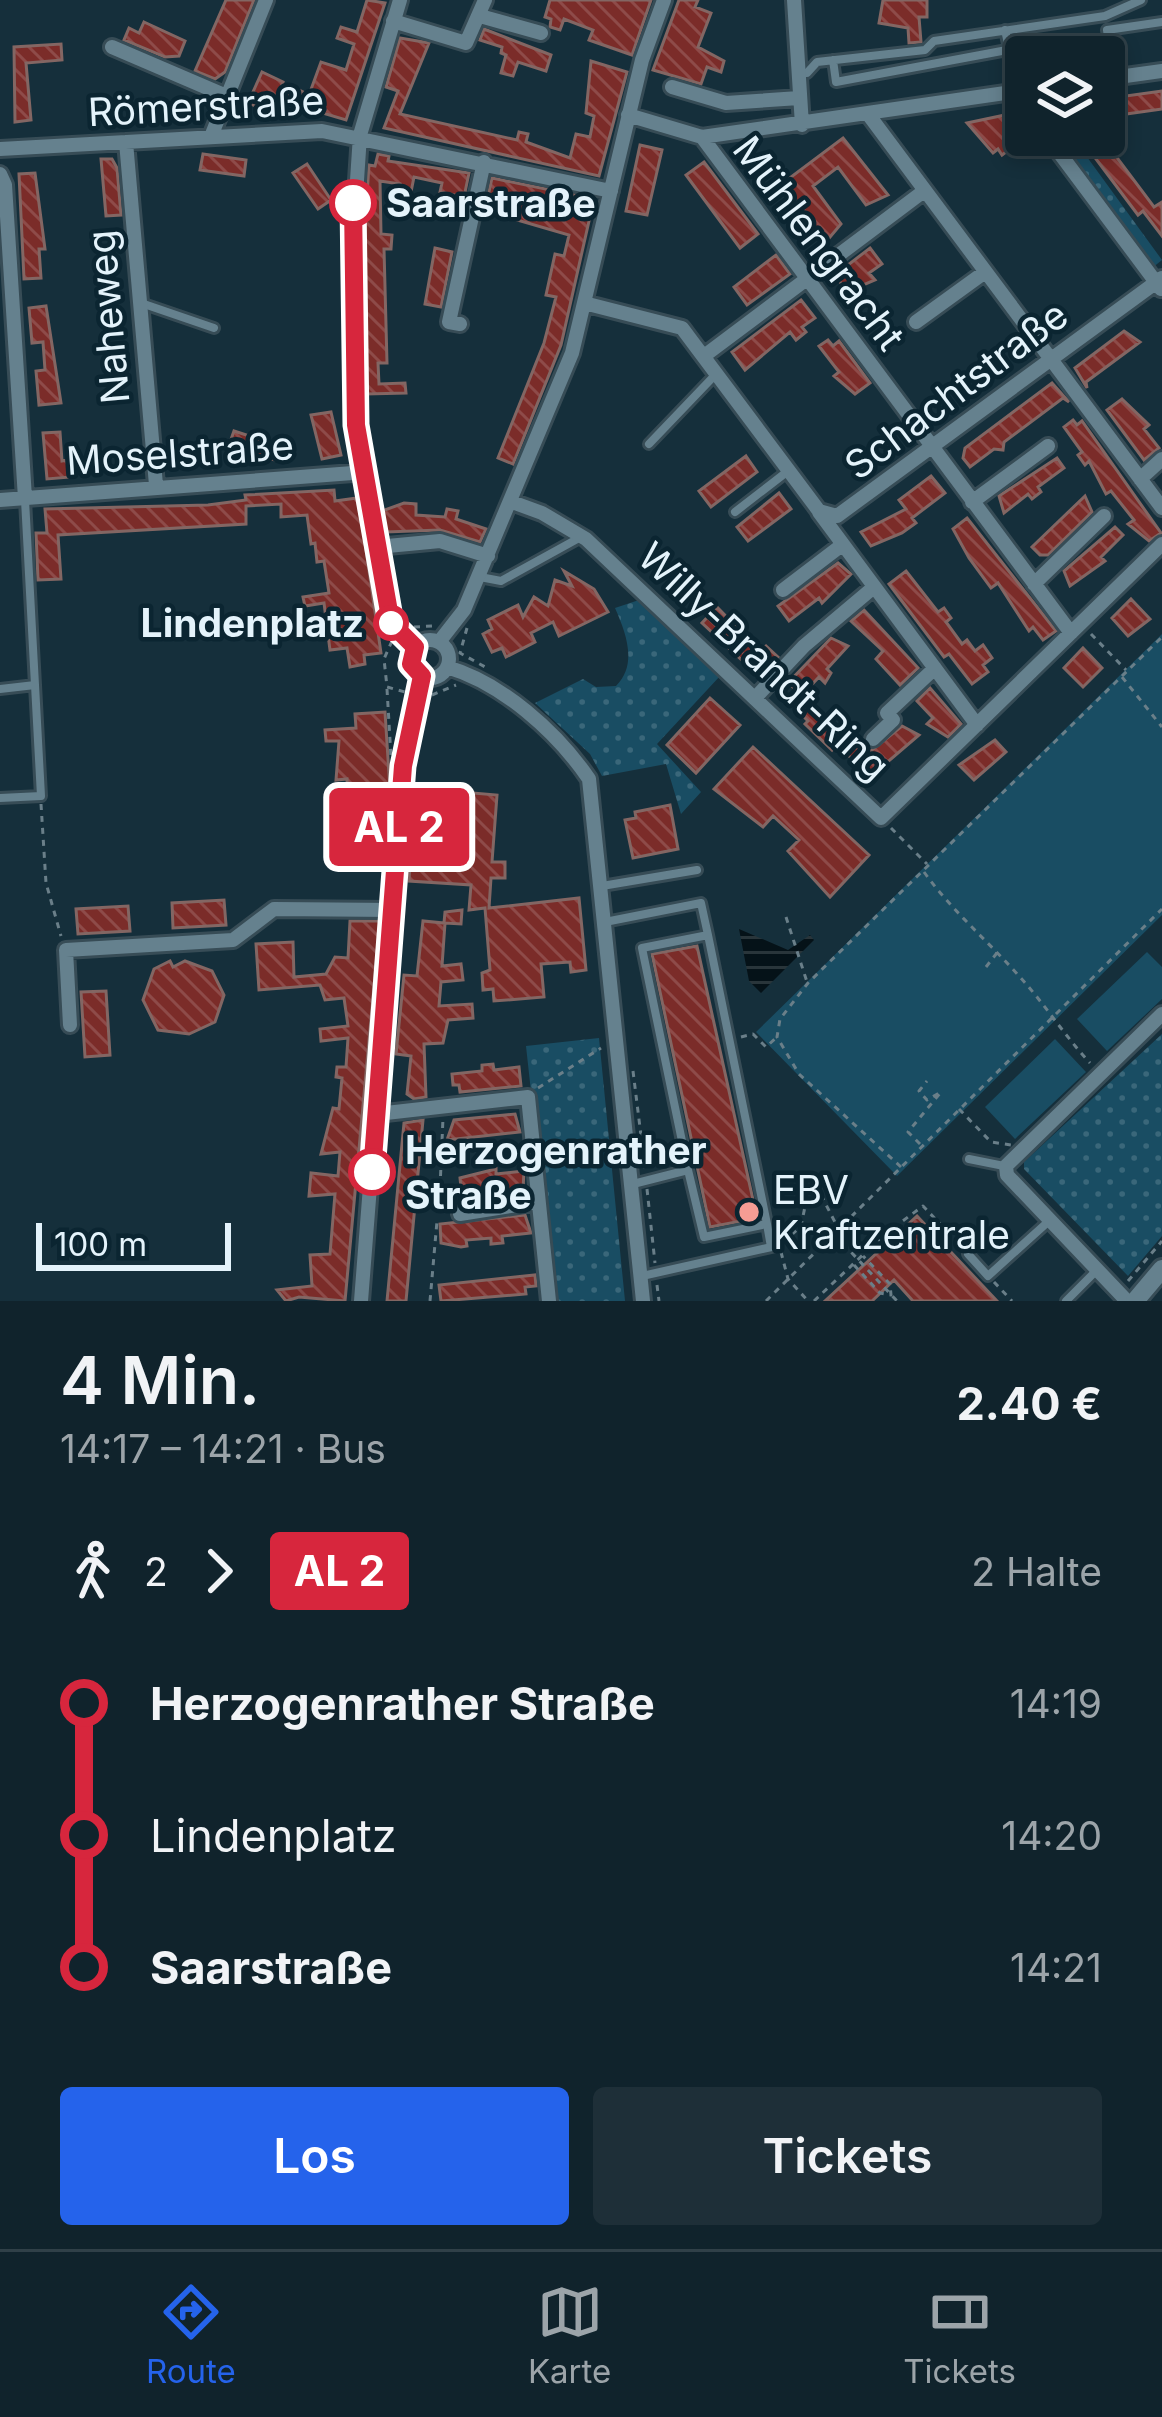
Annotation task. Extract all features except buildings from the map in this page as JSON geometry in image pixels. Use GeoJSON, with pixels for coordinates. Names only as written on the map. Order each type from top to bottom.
{"type":"FeatureCollection","features":[{"type":"Feature","properties":{"kind":"street"},"geometry":{"type":"LineString","coordinates":[[212,134],[266,0]]}},
{"type":"Feature","properties":{"kind":"street"},"geometry":{"type":"LineString","coordinates":[[400,0],[360,135],[351,271],[356,425],[391,623],[415,647]]}},
{"type":"Feature","properties":{"kind":"street"},"geometry":{"type":"LineString","coordinates":[[415,647],[457,632],[545,428],[584,303],[628,115],[664,0]]}},
{"type":"Feature","properties":{"kind":"street"},"geometry":{"type":"LineString","coordinates":[[794,0],[802,125]]}},
{"type":"Feature","properties":{"kind":"street"},"geometry":{"type":"LineString","coordinates":[[393,21],[466,44],[482,8],[541,33]]}},
{"type":"Feature","properties":{"kind":"street"},"geometry":{"type":"LineString","coordinates":[[112,46],[224,95]]}},
{"type":"Feature","properties":{"kind":"street"},"geometry":{"type":"LineString","coordinates":[[1125,76],[1162,71]]}},
{"type":"Feature","properties":{"kind":"street"},"geometry":{"type":"LineString","coordinates":[[672,87],[726,103],[800,98]]}},
{"type":"Feature","properties":{"kind":"street"},"geometry":{"type":"LineString","coordinates":[[628,115],[702,137],[1005,93]]}},
{"type":"Feature","properties":{"kind":"street"},"geometry":{"type":"LineString","coordinates":[[868,114],[1162,508]]}},
{"type":"Feature","properties":{"kind":"street","name":"Römerstraße"},"geometry":{"type":"LineString","coordinates":[[0,149],[212,134],[360,135],[610,191]]}},
{"type":"Feature","properties":{"kind":"street","name":"Mühlengracht"},"geometry":{"type":"LineString","coordinates":[[702,137],[1034,584],[1076,628]]}},
{"type":"Feature","properties":{"kind":"street","name":"Naheweg"},"geometry":{"type":"LineString","coordinates":[[126,142],[156,485]]}},
{"type":"Feature","properties":{"kind":"street"},"geometry":{"type":"LineString","coordinates":[[1062,156],[1160,284]]}},
{"type":"Feature","properties":{"kind":"street"},"geometry":{"type":"LineString","coordinates":[[460,324],[449,322],[484,162]]}},
{"type":"Feature","properties":{"kind":"street"},"geometry":{"type":"LineString","coordinates":[[0,174],[5,184],[26,498]]}},
{"type":"Feature","properties":{"kind":"street"},"geometry":{"type":"LineString","coordinates":[[704,356],[924,190]]}},
{"type":"Feature","properties":{"kind":"street"},"geometry":{"type":"LineString","coordinates":[[916,322],[985,272]]}},
{"type":"Feature","properties":{"kind":"street","name":"Schachtstraße"},"geometry":{"type":"LineString","coordinates":[[584,303],[674,323],[704,356],[819,511],[837,517],[1160,284]]}},
{"type":"Feature","properties":{"kind":"street"},"geometry":{"type":"LineString","coordinates":[[972,502],[1048,446]]}},
{"type":"Feature","properties":{"kind":"street"},"geometry":{"type":"LineString","coordinates":[[1140,479],[1162,459]]}},
{"type":"Feature","properties":{"kind":"street","name":"Moselstraße"},"geometry":{"type":"LineString","coordinates":[[0,500],[365,472]]}},
{"type":"Feature","properties":{"kind":"street","name":"Willy-Brandt-Ring"},"geometry":{"type":"LineString","coordinates":[[512,502],[581,537],[880,818],[1162,544]]}},
{"type":"Feature","properties":{"kind":"street"},"geometry":{"type":"LineString","coordinates":[[819,511],[976,725]]}},
{"type":"Feature","properties":{"kind":"street"},"geometry":{"type":"LineString","coordinates":[[1034,584],[1104,516]]}},
{"type":"Feature","properties":{"kind":"street"},"geometry":{"type":"LineString","coordinates":[[377,547],[440,541],[488,556]]}},
{"type":"Feature","properties":{"kind":"street"},"geometry":{"type":"LineString","coordinates":[[782,590],[842,545]]}},
{"type":"Feature","properties":{"kind":"street"},"geometry":{"type":"LineString","coordinates":[[756,697],[804,646],[874,586]]}},
{"type":"Feature","properties":{"kind":"street"},"geometry":{"type":"LineString","coordinates":[[422,676],[440,675],[447,667],[446,649],[439,642]]}},
{"type":"Feature","properties":{"kind":"street"},"geometry":{"type":"LineString","coordinates":[[415,647],[411,664],[422,676]]}},
{"type":"Feature","properties":{"kind":"street"},"geometry":{"type":"LineString","coordinates":[[447,667],[488,682],[578,763],[594,800],[648,1274],[643,1301]]}},
{"type":"Feature","properties":{"kind":"street"},"geometry":{"type":"LineString","coordinates":[[873,739],[893,720],[887,713],[935,668]]}},
{"type":"Feature","properties":{"kind":"street"},"geometry":{"type":"LineString","coordinates":[[361,1301],[403,766],[422,676]]}},
{"type":"Feature","properties":{"kind":"street"},"geometry":{"type":"LineString","coordinates":[[70,1025],[65,950],[233,940],[274,909],[394,910]]}},
{"type":"Feature","properties":{"kind":"street"},"geometry":{"type":"LineString","coordinates":[[1162,1014],[1017,1150],[1006,1166],[1007,1175],[1127,1298],[1162,1269]]}},
{"type":"Feature","properties":{"kind":"street"},"geometry":{"type":"LineString","coordinates":[[377,1114],[528,1097],[549,1301]]}},
{"type":"Feature","properties":{"kind":"street"},"geometry":{"type":"LineString","coordinates":[[460,1214],[537,1202]]}},
{"type":"Feature","properties":{"kind":"lane"},"geometry":{"type":"LineString","coordinates":[[797,73],[833,60],[926,50],[934,41],[1105,16],[1141,0]]}},
{"type":"Feature","properties":{"kind":"lane"},"geometry":{"type":"LineString","coordinates":[[1108,36],[1107,30],[1162,22]]}},
{"type":"Feature","properties":{"kind":"lane"},"geometry":{"type":"LineString","coordinates":[[1005,30],[1006,36]]}},
{"type":"Feature","properties":{"kind":"lane"},"geometry":{"type":"LineString","coordinates":[[833,60],[836,82],[1005,50]]}},
{"type":"Feature","properties":{"kind":"lane"},"geometry":{"type":"LineString","coordinates":[[140,303],[214,328]]}},
{"type":"Feature","properties":{"kind":"lane"},"geometry":{"type":"LineString","coordinates":[[650,444],[717,373]]}},
{"type":"Feature","properties":{"kind":"lane"},"geometry":{"type":"LineString","coordinates":[[735,512],[789,470]]}},
{"type":"Feature","properties":{"kind":"lane"},"geometry":{"type":"LineString","coordinates":[[0,798],[41,796],[26,498]]}},
{"type":"Feature","properties":{"kind":"lane"},"geometry":{"type":"LineString","coordinates":[[478,576],[501,581],[581,537]]}},
{"type":"Feature","properties":{"kind":"lane"},"geometry":{"type":"LineString","coordinates":[[0,688],[35,686]]}},
{"type":"Feature","properties":{"kind":"lane"},"geometry":{"type":"LineString","coordinates":[[602,886],[697,870]]}},
{"type":"Feature","properties":{"kind":"lane"},"geometry":{"type":"LineString","coordinates":[[605,922],[701,903],[767,1224],[776,1246],[648,1274]]}},
{"type":"Feature","properties":{"kind":"lane"},"geometry":{"type":"LineString","coordinates":[[708,935],[642,948],[704,1238],[767,1224]]}},
{"type":"Feature","properties":{"kind":"lane"},"geometry":{"type":"LineString","coordinates":[[969,1159],[1006,1166]]}},
{"type":"Feature","properties":{"kind":"lane"},"geometry":{"type":"LineString","coordinates":[[639,1183],[688,1170]]}},
{"type":"Feature","properties":{"kind":"lane"},"geometry":{"type":"LineString","coordinates":[[968,1253],[988,1276],[1050,1220]]}},
{"type":"Feature","properties":{"kind":"lane"},"geometry":{"type":"LineString","coordinates":[[1066,1301],[1097,1270]]}},
{"type":"Feature","properties":{"kind":"path"},"geometry":{"type":"LineString","coordinates":[[457,632],[471,618]]}},
{"type":"Feature","properties":{"kind":"path"},"geometry":{"type":"LineString","coordinates":[[392,764],[387,645],[401,634],[442,620],[457,632],[460,653],[495,674]]}},
{"type":"Feature","properties":{"kind":"path"},"geometry":{"type":"LineString","coordinates":[[1076,628],[1127,671]]}},
{"type":"Feature","properties":{"kind":"path"},"geometry":{"type":"LineString","coordinates":[[728,1040],[753,1034],[766,1047],[777,1037],[780,1019],[808,983],[1162,637]]}},
{"type":"Feature","properties":{"kind":"path"},"geometry":{"type":"LineString","coordinates":[[1121,677],[1162,727]]}},
{"type":"Feature","properties":{"kind":"path"},"geometry":{"type":"LineString","coordinates":[[387,687],[427,697],[460,685]]}},
{"type":"Feature","properties":{"kind":"path"},"geometry":{"type":"LineString","coordinates":[[41,796],[46,883],[65,950]]}},
{"type":"Feature","properties":{"kind":"path"},"geometry":{"type":"LineString","coordinates":[[880,818],[928,865]]}},
{"type":"Feature","properties":{"kind":"path"},"geometry":{"type":"LineString","coordinates":[[923,871],[948,907],[999,951],[1050,1020],[1100,1073]]}},
{"type":"Feature","properties":{"kind":"path"},"geometry":{"type":"LineString","coordinates":[[766,1301],[1162,909]]}},
{"type":"Feature","properties":{"kind":"path"},"geometry":{"type":"LineString","coordinates":[[786,917],[808,983]]}},
{"type":"Feature","properties":{"kind":"path"},"geometry":{"type":"LineString","coordinates":[[986,967],[999,951]]}},
{"type":"Feature","properties":{"kind":"path"},"geometry":{"type":"LineString","coordinates":[[528,1097],[604,1047],[602,1036]]}},
{"type":"Feature","properties":{"kind":"path"},"geometry":{"type":"LineString","coordinates":[[777,1037],[800,1074],[901,1167]]}},
{"type":"Feature","properties":{"kind":"path"},"geometry":{"type":"LineString","coordinates":[[629,1059],[638,1086],[639,1183],[648,1274],[659,1301]]}},
{"type":"Feature","properties":{"kind":"path"},"geometry":{"type":"LineString","coordinates":[[922,1146],[908,1132],[941,1092],[927,1100],[919,1091],[927,1081]]}},
{"type":"Feature","properties":{"kind":"path"},"geometry":{"type":"LineString","coordinates":[[440,1188],[443,1107]]}},
{"type":"Feature","properties":{"kind":"path"},"geometry":{"type":"LineString","coordinates":[[959,1109],[991,1142],[1007,1142],[1017,1150]]}},
{"type":"Feature","properties":{"kind":"path"},"geometry":{"type":"LineString","coordinates":[[897,1301],[857,1259],[836,1231],[822,1197],[808,1192],[802,1226],[776,1246],[788,1279],[811,1301],[857,1259],[923,1206],[968,1253]]}},
{"type":"Feature","properties":{"kind":"path"},"geometry":{"type":"LineString","coordinates":[[430,1301],[437,1221]]}},
{"type":"Feature","properties":{"kind":"path"},"geometry":{"type":"LineString","coordinates":[[1127,1298],[1162,1241]]}},
{"type":"Feature","properties":{"kind":"path"},"geometry":{"type":"LineString","coordinates":[[988,1276],[1012,1301]]}},
{"type":"Feature","properties":{"kind":"shaded area"},"geometry":{"type":"Polygon","coordinates":[[[1068,156],[1086,156],[1162,260],[1152,268],[1068,156]]]}},
{"type":"Feature","properties":{"kind":"shaded area"},"geometry":{"type":"Polygon","coordinates":[[[639,600],[720,676],[657,744],[701,792],[681,814],[666,764],[602,776],[590,754],[535,703],[583,679],[596,687],[616,686],[628,658],[615,608],[639,600]]]}},
{"type":"Feature","properties":{"kind":"shaded area"},"geometry":{"type":"Polygon","coordinates":[[[1162,634],[1162,915],[897,1176],[756,1032],[1162,634]]]}},
{"type":"Feature","properties":{"kind":"shaded area"},"geometry":{"type":"Polygon","coordinates":[[[739,929],[788,950],[810,935],[814,940],[761,993],[749,981],[739,929]]]}},
{"type":"Feature","properties":{"kind":"shaded area"},"geometry":{"type":"Polygon","coordinates":[[[1147,952],[1162,967],[1162,999],[1107,1051],[1077,1019],[1147,952]]]}},
{"type":"Feature","properties":{"kind":"shaded area"},"geometry":{"type":"Polygon","coordinates":[[[1162,1034],[1162,1236],[1128,1276],[1024,1169],[1024,1162],[1162,1034]]]}},
{"type":"Feature","properties":{"kind":"shaded area"},"geometry":{"type":"Polygon","coordinates":[[[599,1038],[625,1301],[554,1301],[526,1046],[599,1038]]]}},
{"type":"Feature","properties":{"kind":"shaded area"},"geometry":{"type":"Polygon","coordinates":[[[1055,1039],[1086,1072],[1015,1139],[985,1107],[1055,1039]]]}},
{"type":"Feature","properties":{"kind":"bus line"},"geometry":{"type":"LineString","coordinates":[[353,203],[356,425],[391,623],[415,647],[411,664],[422,676],[403,766],[372,1172]]}},
{"type":"Feature","properties":{"kind":"place","name":"Saarstraße"},"geometry":{"type":"Point","coordinates":[353,203]}},
{"type":"Feature","properties":{"kind":"place","name":"Lindenplatz"},"geometry":{"type":"Point","coordinates":[391,623]}},
{"type":"Feature","properties":{"kind":"place","name":"Herzogenrather Straße"},"geometry":{"type":"Point","coordinates":[372,1172]}},
{"type":"Feature","properties":{"kind":"place","name":"EBV Kraftzentrale"},"geometry":{"type":"Point","coordinates":[749,1212]}}]}
